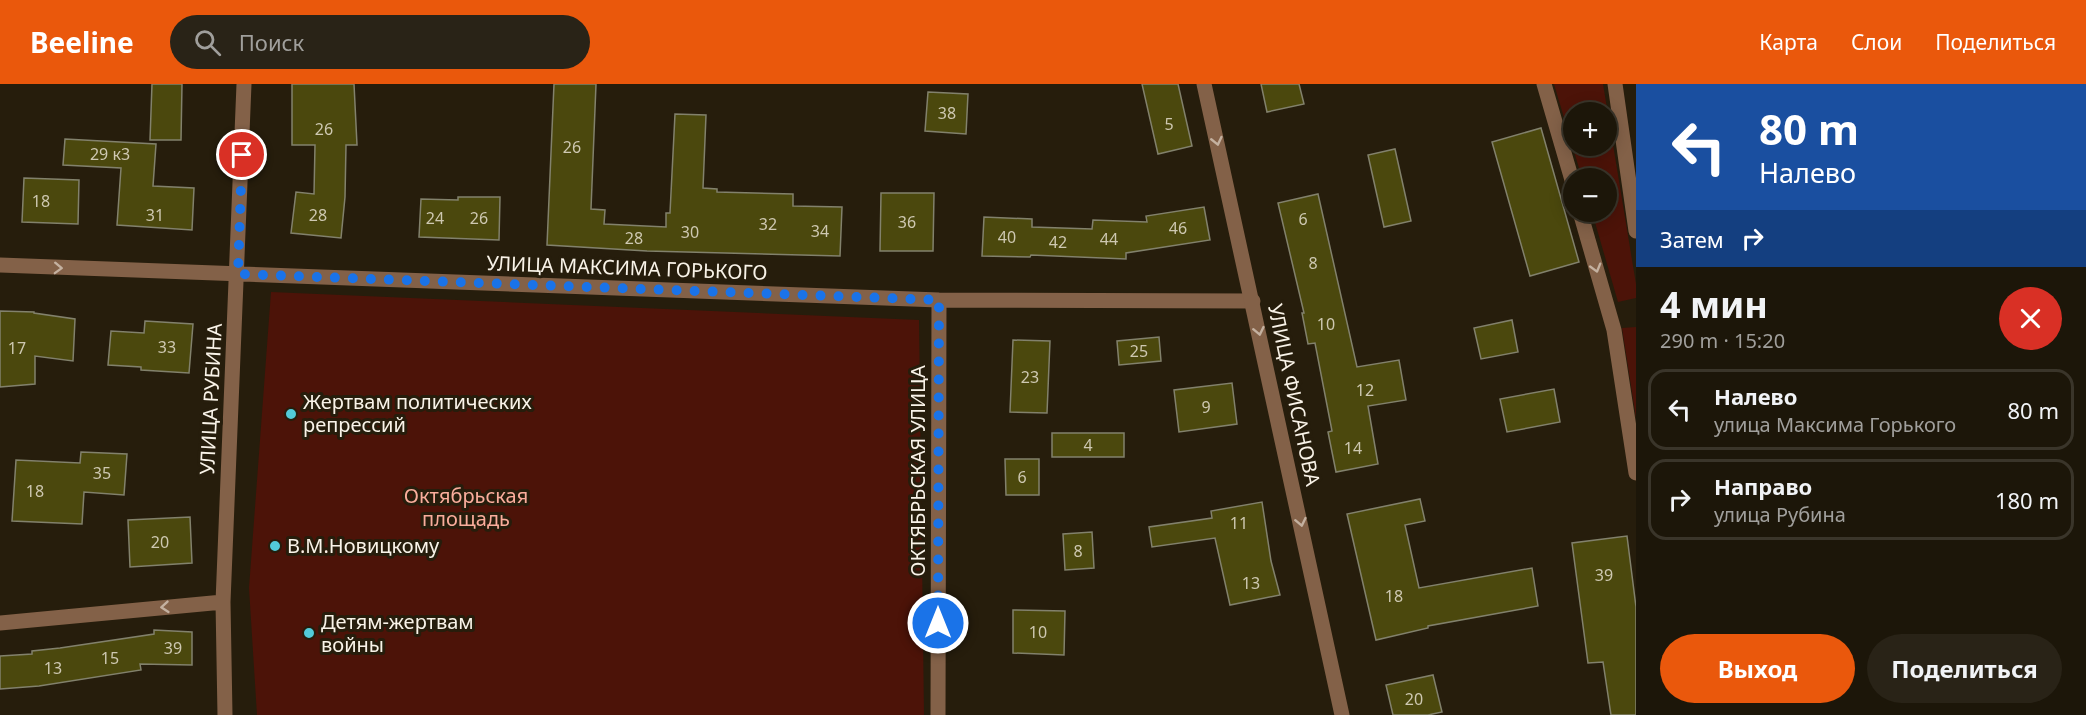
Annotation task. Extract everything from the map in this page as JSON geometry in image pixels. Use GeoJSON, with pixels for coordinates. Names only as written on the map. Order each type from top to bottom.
{"type":"FeatureCollection","features":[{"type":"Feature","properties":{"kind":"street","name":"УЛИЦА РУБИНА"},"geometry":{"type":"LineString","coordinates":[[225,715],[223,602],[244,84]]}},
{"type":"Feature","properties":{"kind":"street","name":"УЛИЦА ФИСАНОВА"},"geometry":{"type":"LineString","coordinates":[[1204,84],[1342,715]]}},
{"type":"Feature","properties":{"kind":"street"},"geometry":{"type":"LineString","coordinates":[[1544,84],[1568,168]]}},
{"type":"Feature","properties":{"kind":"street"},"geometry":{"type":"LineString","coordinates":[[1615,84],[1636,231]]}},
{"type":"Feature","properties":{"kind":"street"},"geometry":{"type":"LineString","coordinates":[[1583,222],[1614,330],[1636,473]]}},
{"type":"Feature","properties":{"kind":"street","name":"УЛИЦА МАКСИМА ГОРЬКОГО"},"geometry":{"type":"LineString","coordinates":[[0,265],[939,300],[1253,302]]}},
{"type":"Feature","properties":{"kind":"street","name":"ОКТЯБРЬСКАЯ УЛИЦА"},"geometry":{"type":"LineString","coordinates":[[938,715],[939,300]]}},
{"type":"Feature","properties":{"kind":"street"},"geometry":{"type":"LineString","coordinates":[[0,622],[223,602]]}},
{"type":"Feature","properties":{"kind":"green space"},"geometry":{"type":"Polygon","coordinates":[[[1554,84],[1603,84],[1606,102],[1563,102],[1563,114],[1554,84]]]}},
{"type":"Feature","properties":{"kind":"green space"},"geometry":{"type":"Polygon","coordinates":[[[1575,156],[1615,156],[1617,168],[1579,168],[1575,156]]]}},
{"type":"Feature","properties":{"kind":"green space"},"geometry":{"type":"Polygon","coordinates":[[[1617,169],[1636,284],[1636,298],[1618,302],[1595,222],[1617,222],[1617,169]]]}},
{"type":"Feature","properties":{"kind":"green space","name":"Октябрьская площадь"},"geometry":{"type":"Polygon","coordinates":[[[271,292],[919,320],[924,715],[257,715],[249,588],[271,292]]]}},
{"type":"Feature","properties":{"kind":"green space"},"geometry":{"type":"Polygon","coordinates":[[[1636,327],[1636,418],[1622,328],[1636,327]]]}},
{"type":"Feature","properties":{"kind":"building"},"geometry":{"type":"Polygon","coordinates":[[[152,84],[182,84],[181,140],[150,140],[152,84]]]}},
{"type":"Feature","properties":{"kind":"building"},"geometry":{"type":"Polygon","coordinates":[[[292,84],[354,84],[357,145],[346,145],[341,238],[291,233],[296,192],[314,194],[315,145],[292,145],[292,84]]]}},
{"type":"Feature","properties":{"kind":"building"},"geometry":{"type":"Polygon","coordinates":[[[554,84],[596,84],[591,209],[605,210],[604,224],[666,227],[666,213],[670,213],[675,114],[706,115],[703,188],[717,189],[717,192],[793,194],[793,206],[842,207],[840,256],[647,251],[547,245],[554,84]]]}},
{"type":"Feature","properties":{"kind":"building"},"geometry":{"type":"Polygon","coordinates":[[[1142,84],[1178,84],[1192,146],[1158,154],[1142,84]]]}},
{"type":"Feature","properties":{"kind":"building"},"geometry":{"type":"Polygon","coordinates":[[[1261,84],[1299,84],[1304,104],[1267,112],[1261,84]]]}},
{"type":"Feature","properties":{"kind":"building"},"geometry":{"type":"Polygon","coordinates":[[[928,92],[968,94],[966,134],[925,131],[928,92]]]}},
{"type":"Feature","properties":{"kind":"building"},"geometry":{"type":"Polygon","coordinates":[[[1541,128],[1563,206],[1563,222],[1568,222],[1579,262],[1530,276],[1492,142],[1541,128]]]}},
{"type":"Feature","properties":{"kind":"building"},"geometry":{"type":"Polygon","coordinates":[[[65,139],[156,144],[153,186],[194,188],[192,230],[117,225],[121,168],[63,165],[65,139]]]}},
{"type":"Feature","properties":{"kind":"building"},"geometry":{"type":"Polygon","coordinates":[[[1395,149],[1411,221],[1384,227],[1368,155],[1395,149]]]}},
{"type":"Feature","properties":{"kind":"building"},"geometry":{"type":"Polygon","coordinates":[[[24,178],[79,180],[78,224],[22,222],[24,178]]]}},
{"type":"Feature","properties":{"kind":"building"},"geometry":{"type":"Polygon","coordinates":[[[881,193],[934,193],[933,251],[880,251],[881,193]]]}},
{"type":"Feature","properties":{"kind":"building"},"geometry":{"type":"Polygon","coordinates":[[[1318,194],[1357,367],[1399,360],[1406,400],[1368,406],[1378,464],[1336,472],[1328,432],[1332,431],[1315,343],[1308,344],[1302,313],[1304,313],[1278,203],[1318,194]]]}},
{"type":"Feature","properties":{"kind":"building"},"geometry":{"type":"Polygon","coordinates":[[[458,197],[500,197],[499,240],[419,237],[421,199],[458,200],[458,197]]]}},
{"type":"Feature","properties":{"kind":"building"},"geometry":{"type":"Polygon","coordinates":[[[1204,207],[1210,240],[1126,253],[1126,259],[1031,255],[1030,257],[982,256],[984,217],[1032,219],[1032,227],[1092,229],[1093,220],[1147,222],[1146,216],[1204,207]]]}},
{"type":"Feature","properties":{"kind":"building"},"geometry":{"type":"Polygon","coordinates":[[[0,311],[34,312],[75,319],[73,361],[35,356],[35,384],[0,387],[0,311]]]}},
{"type":"Feature","properties":{"kind":"building"},"geometry":{"type":"Polygon","coordinates":[[[1512,320],[1518,352],[1481,359],[1474,328],[1512,320]]]}},
{"type":"Feature","properties":{"kind":"building"},"geometry":{"type":"Polygon","coordinates":[[[145,321],[193,324],[189,373],[108,365],[111,331],[144,333],[145,321]]]}},
{"type":"Feature","properties":{"kind":"building"},"geometry":{"type":"Polygon","coordinates":[[[1159,337],[1161,361],[1119,365],[1117,341],[1159,337]]]}},
{"type":"Feature","properties":{"kind":"building"},"geometry":{"type":"Polygon","coordinates":[[[1013,340],[1050,341],[1047,413],[1010,412],[1013,340]]]}},
{"type":"Feature","properties":{"kind":"building"},"geometry":{"type":"Polygon","coordinates":[[[1232,383],[1237,424],[1179,432],[1174,390],[1232,383]]]}},
{"type":"Feature","properties":{"kind":"building"},"geometry":{"type":"Polygon","coordinates":[[[1554,389],[1560,422],[1507,432],[1500,399],[1554,389]]]}},
{"type":"Feature","properties":{"kind":"building"},"geometry":{"type":"Polygon","coordinates":[[[1052,433],[1124,433],[1124,457],[1052,457],[1052,433]]]}},
{"type":"Feature","properties":{"kind":"building"},"geometry":{"type":"Polygon","coordinates":[[[81,452],[127,454],[124,495],[84,492],[82,524],[12,521],[16,460],[80,463],[81,452]]]}},
{"type":"Feature","properties":{"kind":"building"},"geometry":{"type":"Polygon","coordinates":[[[1005,459],[1039,459],[1039,495],[1006,495],[1005,459]]]}},
{"type":"Feature","properties":{"kind":"building"},"geometry":{"type":"Polygon","coordinates":[[[1420,499],[1425,521],[1405,525],[1419,588],[1532,568],[1538,606],[1428,626],[1428,628],[1376,640],[1347,514],[1420,499]]]}},
{"type":"Feature","properties":{"kind":"building"},"geometry":{"type":"Polygon","coordinates":[[[1262,502],[1271,561],[1280,595],[1230,605],[1215,538],[1152,547],[1149,527],[1212,518],[1211,511],[1262,502]]]}},
{"type":"Feature","properties":{"kind":"building"},"geometry":{"type":"Polygon","coordinates":[[[190,517],[192,563],[130,567],[128,520],[190,517]]]}},
{"type":"Feature","properties":{"kind":"building"},"geometry":{"type":"Polygon","coordinates":[[[1092,532],[1094,568],[1065,570],[1063,534],[1092,532]]]}},
{"type":"Feature","properties":{"kind":"building"},"geometry":{"type":"Polygon","coordinates":[[[1627,536],[1636,607],[1636,715],[1611,715],[1603,662],[1588,663],[1572,543],[1627,536]]]}},
{"type":"Feature","properties":{"kind":"building"},"geometry":{"type":"Polygon","coordinates":[[[1013,610],[1065,611],[1064,655],[1013,653],[1013,610]]]}},
{"type":"Feature","properties":{"kind":"building"},"geometry":{"type":"Polygon","coordinates":[[[154,630],[192,632],[192,665],[140,664],[141,670],[39,686],[0,689],[0,656],[32,654],[32,651],[154,634],[154,630]]]}},
{"type":"Feature","properties":{"kind":"building"},"geometry":{"type":"Polygon","coordinates":[[[1433,675],[1442,712],[1428,715],[1393,715],[1386,685],[1433,675]]]}},
{"type":"Feature","properties":{"kind":"place","name":"Жертвам политических репрессий"},"geometry":{"type":"Point","coordinates":[291,414]}},
{"type":"Feature","properties":{"kind":"place","name":"В.М.Новицкому"},"geometry":{"type":"Point","coordinates":[275,546]}},
{"type":"Feature","properties":{"kind":"place","name":"Детям-жертвам войны"},"geometry":{"type":"Point","coordinates":[309,633]}},
{"type":"Feature","properties":{"kind":"route"},"geometry":{"type":"LineString","coordinates":[[242,155],[238,274],[939,300],[938,623]]}}]}
